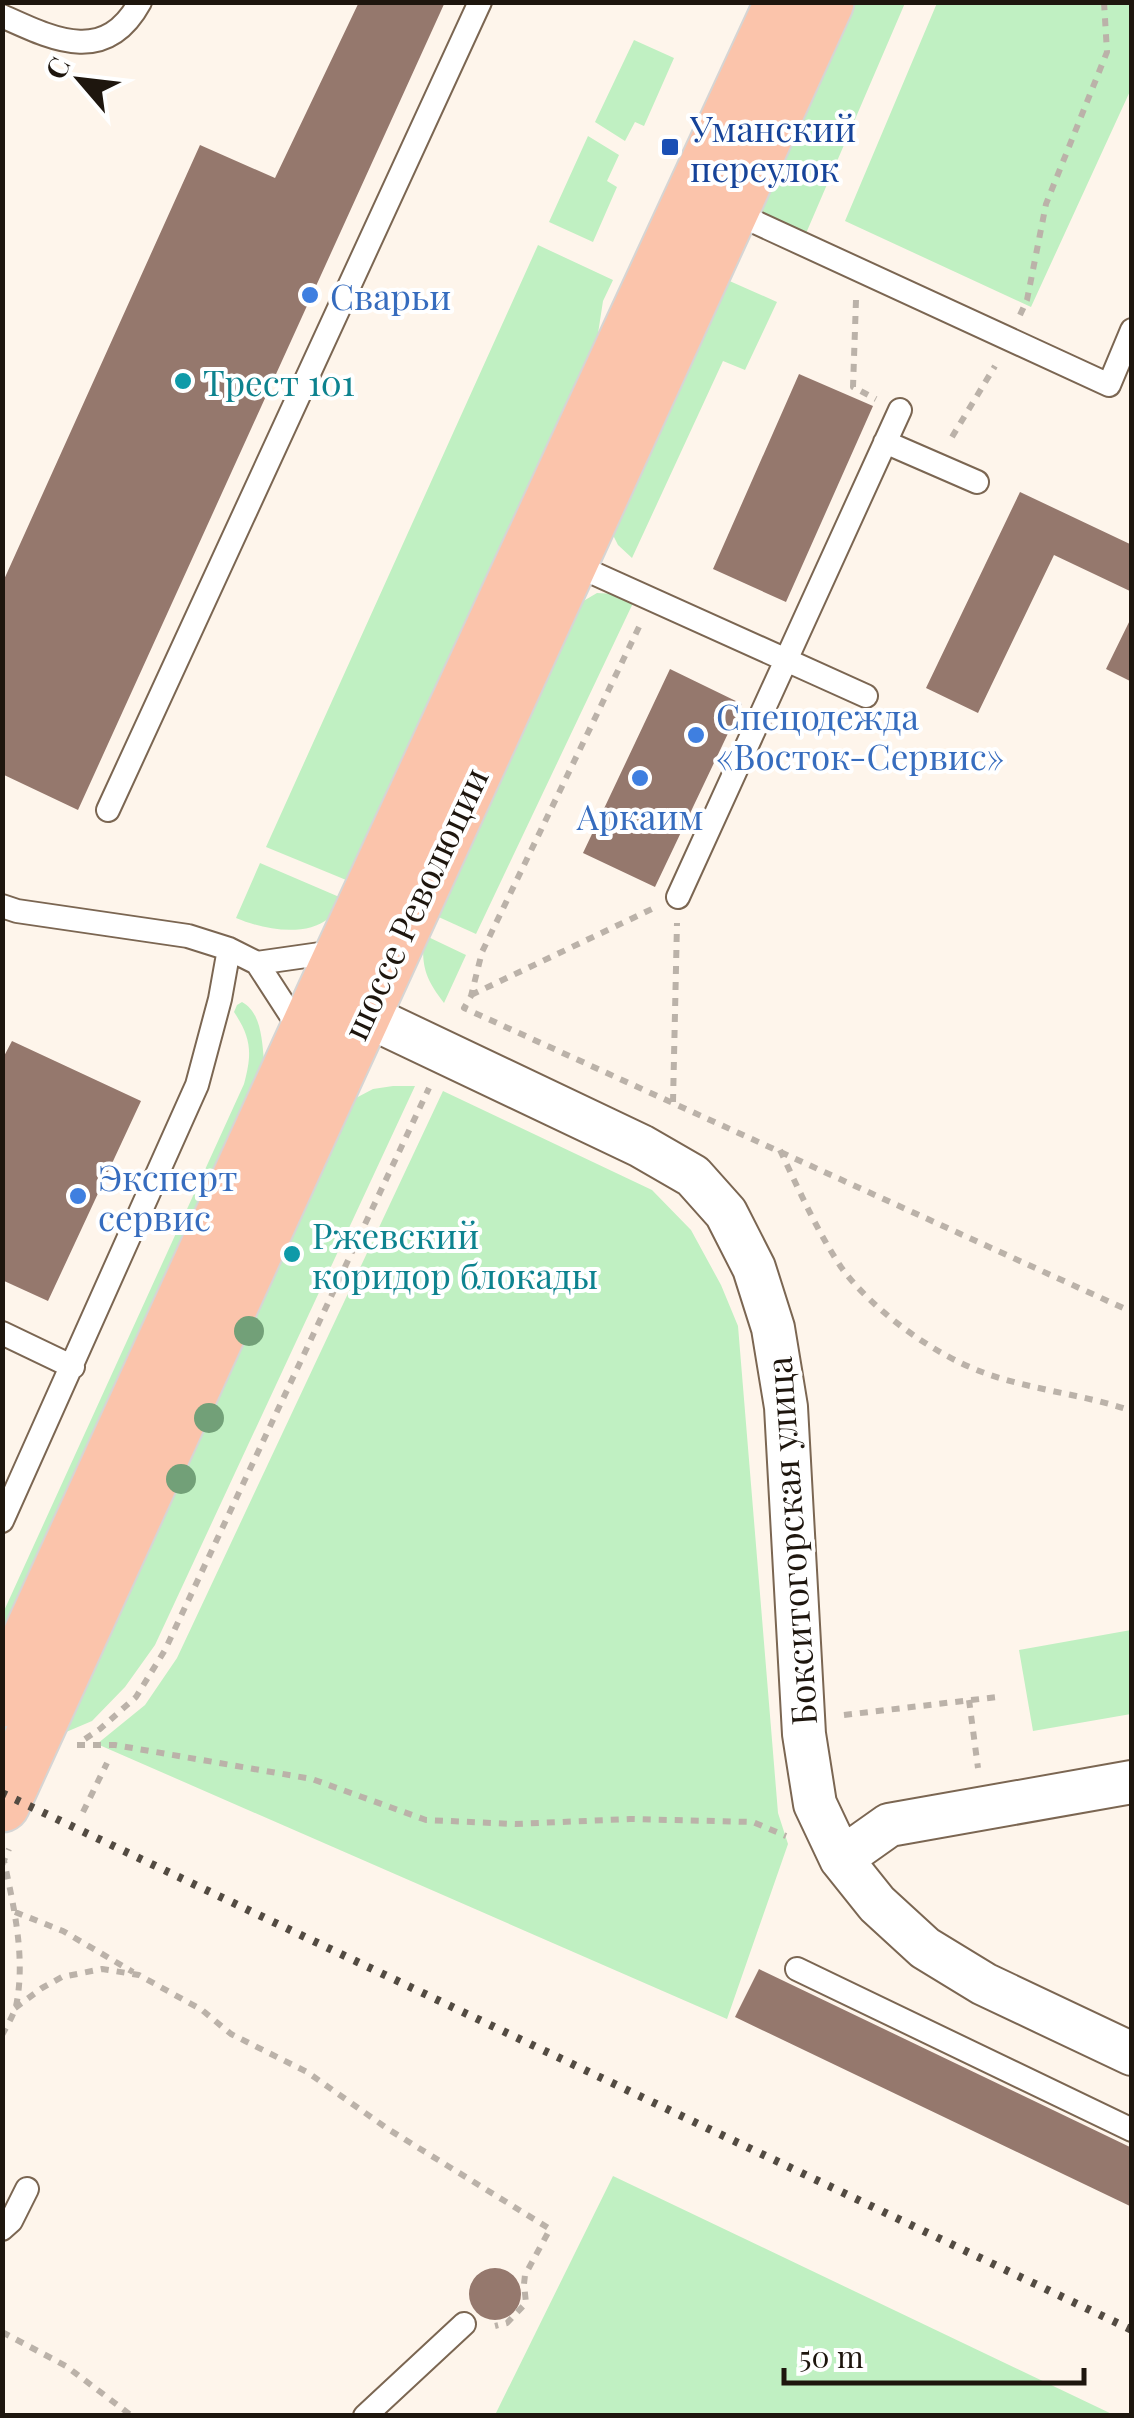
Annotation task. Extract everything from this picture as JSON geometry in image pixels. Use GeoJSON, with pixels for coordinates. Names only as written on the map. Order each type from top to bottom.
{"type":"FeatureCollection","features":[{"type":"Feature","properties":{"kind":"main road","name":"шоссе Революции"},"geometry":{"type":"LineString","coordinates":[[3,1695],[334,999],[783,2]]}},
{"type":"Feature","properties":{"kind":"main road","name":"шоссе Революции"},"geometry":{"type":"LineString","coordinates":[[2,1804],[334,999],[572,563],[826,2]]}},
{"type":"Feature","properties":{"kind":"street","name":"Бокситогорская улица"},"geometry":{"type":"LineString","coordinates":[[334,999],[642,1146],[693,1176],[726,1213],[754,1268],[773,1328],[786,1407],[804,1734],[815,1804],[842,1859],[877,1904],[925,1948],[984,1984],[1132,2054]]}},
{"type":"Feature","properties":{"kind":"street"},"geometry":{"type":"LineString","coordinates":[[842,1859],[889,1825],[1132,1782]]}},
{"type":"Feature","properties":{"kind":"lane"},"geometry":{"type":"LineString","coordinates":[[2,16],[64,42],[90,42],[113,33],[133,16],[140,2]]}},
{"type":"Feature","properties":{"kind":"lane"},"geometry":{"type":"LineString","coordinates":[[108,810],[480,2]]}},
{"type":"Feature","properties":{"kind":"lane"},"geometry":{"type":"LineString","coordinates":[[731,211],[1109,384],[1132,330]]}},
{"type":"Feature","properties":{"kind":"lane"},"geometry":{"type":"LineString","coordinates":[[678,897],[900,410]]}},
{"type":"Feature","properties":{"kind":"lane"},"geometry":{"type":"LineString","coordinates":[[885,442],[977,482]]}},
{"type":"Feature","properties":{"kind":"lane"},"geometry":{"type":"LineString","coordinates":[[572,563],[866,696]]}},
{"type":"Feature","properties":{"kind":"lane"},"geometry":{"type":"LineString","coordinates":[[2,906],[188,936],[334,999]]}},
{"type":"Feature","properties":{"kind":"lane"},"geometry":{"type":"LineString","coordinates":[[2,1521],[197,1085],[220,999],[228,950]]}},
{"type":"Feature","properties":{"kind":"lane"},"geometry":{"type":"LineString","coordinates":[[258,963],[334,999]]}},
{"type":"Feature","properties":{"kind":"lane"},"geometry":{"type":"LineString","coordinates":[[2,1333],[73,1367]]}},
{"type":"Feature","properties":{"kind":"lane"},"geometry":{"type":"LineString","coordinates":[[797,1969],[1132,2130]]}},
{"type":"Feature","properties":{"kind":"lane"},"geometry":{"type":"LineString","coordinates":[[2,2229],[11,2221],[27,2188]]}},
{"type":"Feature","properties":{"kind":"lane"},"geometry":{"type":"LineString","coordinates":[[365,2416],[464,2324]]}},
{"type":"Feature","properties":{"kind":"path"},"geometry":{"type":"LineString","coordinates":[[936,464],[988,378],[1027,300],[1046,204],[1108,52],[1104,2]]}},
{"type":"Feature","properties":{"kind":"path"},"geometry":{"type":"LineString","coordinates":[[858,269],[853,387],[900,410]]}},
{"type":"Feature","properties":{"kind":"path"},"geometry":{"type":"LineString","coordinates":[[652,599],[482,952],[464,1008],[1132,1312]]}},
{"type":"Feature","properties":{"kind":"path"},"geometry":{"type":"LineString","coordinates":[[470,996],[678,897],[673,1102]]}},
{"type":"Feature","properties":{"kind":"path"},"geometry":{"type":"LineString","coordinates":[[65,1754],[136,1697],[166,1650],[430,1086]]}},
{"type":"Feature","properties":{"kind":"path"},"geometry":{"type":"LineString","coordinates":[[780,1150],[819,1230],[844,1270],[909,1332],[949,1357],[984,1372],[1132,1412]]}},
{"type":"Feature","properties":{"kind":"path"},"geometry":{"type":"LineString","coordinates":[[843,1715],[997,1697]]}},
{"type":"Feature","properties":{"kind":"path"},"geometry":{"type":"LineString","coordinates":[[969,1700],[983,1809]]}},
{"type":"Feature","properties":{"kind":"path"},"geometry":{"type":"LineString","coordinates":[[76,1746],[115,1745],[312,1779],[426,1820],[515,1824],[630,1819],[753,1822],[842,1859]]}},
{"type":"Feature","properties":{"kind":"path"},"geometry":{"type":"LineString","coordinates":[[82,1812],[107,1763]]}},
{"type":"Feature","properties":{"kind":"path"},"geometry":{"type":"LineString","coordinates":[[2,2036],[16,2008],[19,1973],[15,1912],[4,1860]]}},
{"type":"Feature","properties":{"kind":"path"},"geometry":{"type":"LineString","coordinates":[[15,1912],[63,1930],[202,2010],[231,2034],[307,2072],[388,2129],[550,2229],[525,2274],[526,2303],[521,2311],[507,2323],[492,2327],[464,2324]]}},
{"type":"Feature","properties":{"kind":"path"},"geometry":{"type":"LineString","coordinates":[[16,2008],[62,1978],[102,1970],[138,1975]]}},
{"type":"Feature","properties":{"kind":"path"},"geometry":{"type":"LineString","coordinates":[[2,2332],[66,2366],[132,2416]]}},
{"type":"Feature","properties":{"kind":"green space"},"geometry":{"type":"Polygon","coordinates":[[[851,3],[905,3],[804,238],[754,216],[851,3]]]}},
{"type":"Feature","properties":{"kind":"green space"},"geometry":{"type":"Polygon","coordinates":[[[937,3],[1131,3],[1131,89],[1031,307],[845,221],[937,3]]]}},
{"type":"Feature","properties":{"kind":"green space"},"geometry":{"type":"Polygon","coordinates":[[[634,40],[674,58],[644,126],[635,122],[625,141],[595,122],[634,40]]]}},
{"type":"Feature","properties":{"kind":"green space"},"geometry":{"type":"Polygon","coordinates":[[[588,136],[619,155],[607,181],[617,187],[593,242],[549,222],[588,136]]]}},
{"type":"Feature","properties":{"kind":"green space"},"geometry":{"type":"Polygon","coordinates":[[[538,245],[613,280],[603,301],[595,353],[351,882],[266,847],[538,245]]]}},
{"type":"Feature","properties":{"kind":"green space"},"geometry":{"type":"Polygon","coordinates":[[[725,279],[777,302],[745,370],[723,361],[632,558],[612,533],[725,279]]]}},
{"type":"Feature","properties":{"kind":"green space"},"geometry":{"type":"Polygon","coordinates":[[[597,593],[616,594],[634,601],[476,934],[432,914],[580,603],[597,593]]]}},
{"type":"Feature","properties":{"kind":"green space"},"geometry":{"type":"Polygon","coordinates":[[[260,863],[344,899],[329,918],[308,928],[271,928],[236,918],[260,863]]]}},
{"type":"Feature","properties":{"kind":"green space"},"geometry":{"type":"Polygon","coordinates":[[[424,935],[466,955],[444,1003],[426,971],[424,935]]]}},
{"type":"Feature","properties":{"kind":"green space"},"geometry":{"type":"Polygon","coordinates":[[[242,1002],[257,1019],[264,1060],[3,1640],[3,1613],[244,1084],[249,1047],[234,1012],[242,1002]]]}},
{"type":"Feature","properties":{"kind":"green space"},"geometry":{"type":"Polygon","coordinates":[[[415,1086],[155,1645],[125,1687],[92,1721],[52,1738],[354,1099],[373,1089],[415,1086]]]}},
{"type":"Feature","properties":{"kind":"green space"},"geometry":{"type":"Polygon","coordinates":[[[443,1091],[652,1190],[691,1230],[738,1326],[778,1813],[788,1844],[727,2019],[97,1744],[145,1705],[177,1658],[443,1091]]]}},
{"type":"Feature","properties":{"kind":"green space"},"geometry":{"type":"Polygon","coordinates":[[[1131,1630],[1131,1714],[1033,1731],[1019,1650],[1131,1630]]]}},
{"type":"Feature","properties":{"kind":"green space"},"geometry":{"type":"Polygon","coordinates":[[[613,2176],[1114,2415],[495,2415],[613,2176]]]}},
{"type":"Feature","properties":{"kind":"building","name":"Трест 101"},"geometry":{"type":"Polygon","coordinates":[[[359,2],[445,2],[78,810],[2,774],[2,584],[200,145],[275,178],[359,2]]]}},
{"type":"Feature","properties":{"kind":"building"},"geometry":{"type":"Polygon","coordinates":[[[799,374],[873,406],[786,602],[713,569],[799,374]]]}},
{"type":"Feature","properties":{"kind":"building"},"geometry":{"type":"Polygon","coordinates":[[[1020,492],[1132,545],[1132,592],[1054,555],[978,713],[926,688],[1020,492]]]}},
{"type":"Feature","properties":{"kind":"building"},"geometry":{"type":"Polygon","coordinates":[[[1132,616],[1132,682],[1106,669],[1132,616]]]}},
{"type":"Feature","properties":{"kind":"building"},"geometry":{"type":"Polygon","coordinates":[[[670,669],[742,704],[655,887],[583,853],[670,669]]]}},
{"type":"Feature","properties":{"kind":"building"},"geometry":{"type":"Polygon","coordinates":[[[12,1041],[141,1101],[48,1301],[2,1280],[2,1060],[12,1041]]]}},
{"type":"Feature","properties":{"kind":"building"},"geometry":{"type":"Polygon","coordinates":[[[759,1969],[1132,2148],[1132,2207],[735,2017],[759,1969]]]}},
{"type":"Feature","properties":{"kind":"building"},"geometry":{"type":"Polygon","coordinates":[[[495,2268],[513,2276],[521,2294],[513,2312],[495,2320],[477,2312],[469,2294],[477,2276],[495,2268]]]}},
{"type":"Feature","properties":{"kind":"railway"},"geometry":{"type":"LineString","coordinates":[[2,1793],[1132,2330]]}},
{"type":"Feature","properties":{"kind":"place","name":"Уманский переулок"},"geometry":{"type":"Point","coordinates":[670,147]}},
{"type":"Feature","properties":{"kind":"place","name":"Сварьи"},"geometry":{"type":"Point","coordinates":[310,295]}},
{"type":"Feature","properties":{"kind":"place","name":"Трест 101"},"geometry":{"type":"Point","coordinates":[183,381]}},
{"type":"Feature","properties":{"kind":"place","name":"Спецодежда «Восток-Сервис»"},"geometry":{"type":"Point","coordinates":[696,735]}},
{"type":"Feature","properties":{"kind":"place","name":"Аркаим"},"geometry":{"type":"Point","coordinates":[640,778]}},
{"type":"Feature","properties":{"kind":"place","name":"Эксперт сервис"},"geometry":{"type":"Point","coordinates":[78,1196]}},
{"type":"Feature","properties":{"kind":"place","name":"Ржевский коридор блокады"},"geometry":{"type":"Point","coordinates":[292,1254]}}]}
